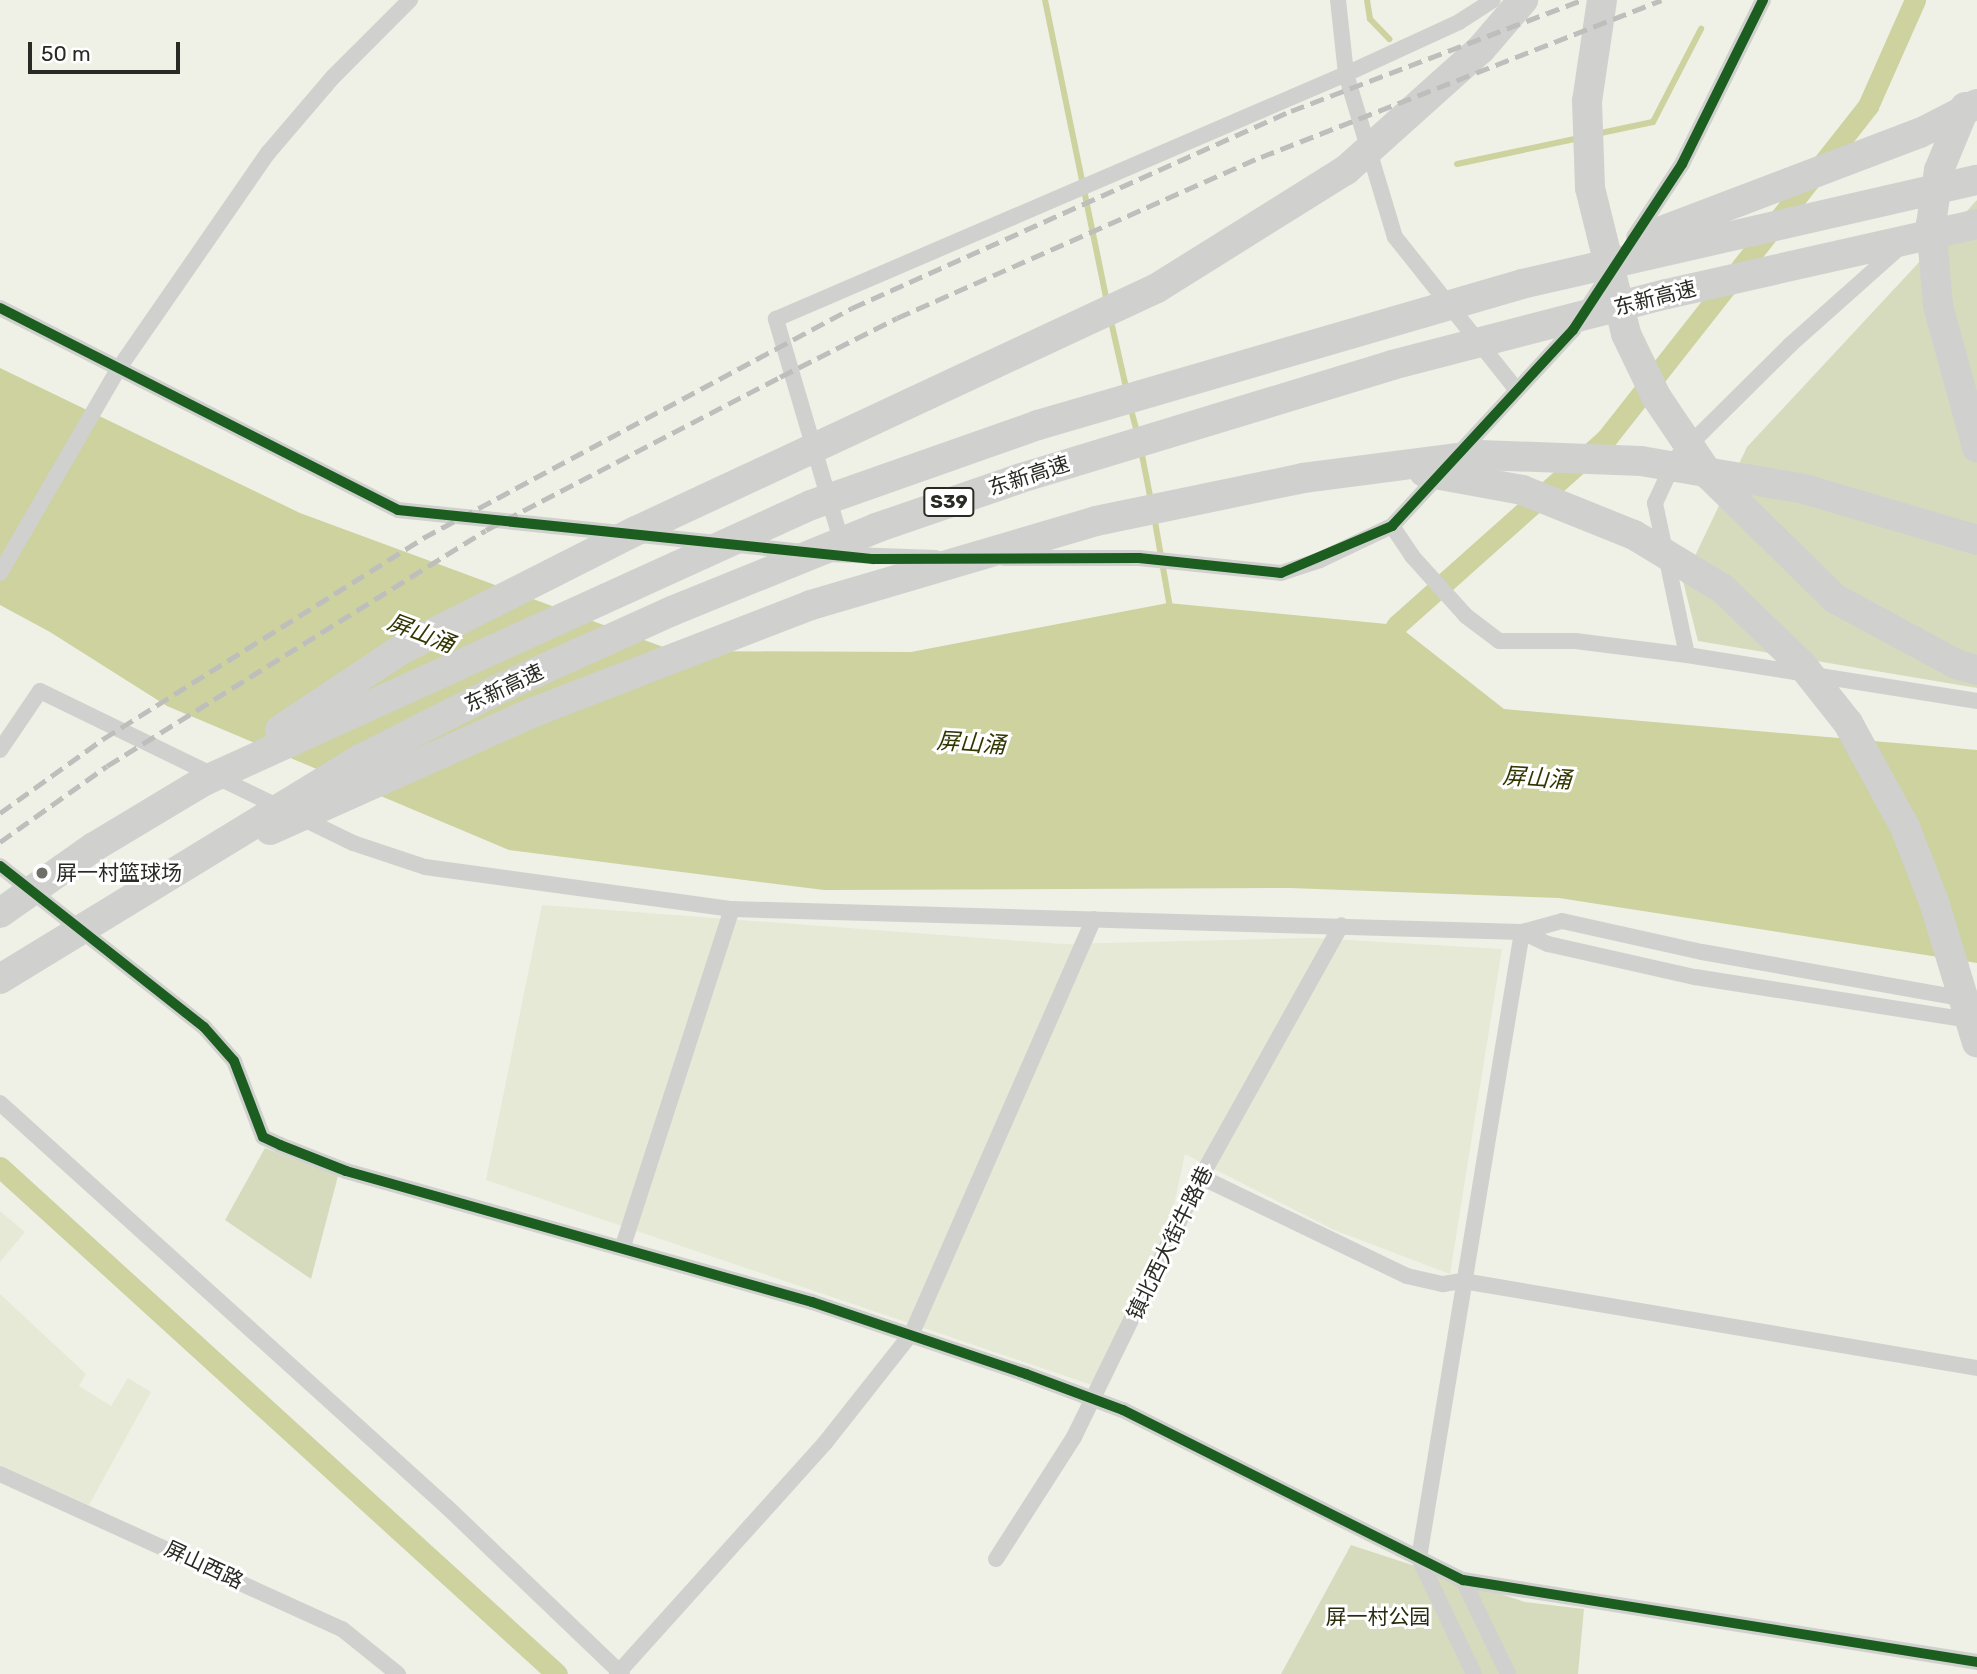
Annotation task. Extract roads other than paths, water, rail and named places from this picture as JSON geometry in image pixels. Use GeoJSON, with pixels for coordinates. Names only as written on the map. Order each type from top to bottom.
{"type":"FeatureCollection","features":[{"type":"Feature","properties":{"kind":"highway"},"geometry":{"type":"LineString","coordinates":[[204,781],[402,649],[638,530],[1157,288],[1346,170],[1480,48],[1522,0]]}},
{"type":"Feature","properties":{"kind":"highway"},"geometry":{"type":"LineString","coordinates":[[1602,0],[1587,101],[1590,188],[1626,334],[1657,398],[1709,475],[1834,598],[1956,664],[1977,670]]}},
{"type":"Feature","properties":{"kind":"highway"},"geometry":{"type":"LineString","coordinates":[[1977,85],[1938,170],[1931,224],[1938,306],[1977,448]]}},
{"type":"Feature","properties":{"kind":"highway"},"geometry":{"type":"LineString","coordinates":[[1522,284],[1920,133],[1977,104]]}},
{"type":"Feature","properties":{"kind":"highway","name":"东新高速"},"geometry":{"type":"LineString","coordinates":[[0,913],[94,847],[204,781],[811,505],[1038,425],[1522,284],[1977,178]]}},
{"type":"Feature","properties":{"kind":"highway","name":"东新高速"},"geometry":{"type":"LineString","coordinates":[[0,979],[176,868],[361,759],[497,690],[672,611],[876,528],[1021,478],[1392,365],[1667,294],[1977,224]]}},
{"type":"Feature","properties":{"kind":"highway"},"geometry":{"type":"LineString","coordinates":[[176,868],[333,804],[534,712],[811,605],[1108,518],[1230,491],[1368,468],[1521,454],[1641,461],[1804,489],[1977,540]]}},
{"type":"Feature","properties":{"kind":"highway"},"geometry":{"type":"LineString","coordinates":[[1368,468],[1469,478],[1522,490],[1592,515],[1684,562],[1760,622],[1825,694],[1878,773],[1934,902],[1977,1043]]}},
{"type":"Feature","properties":{"kind":"street"},"geometry":{"type":"LineString","coordinates":[[0,573],[119,368],[268,153],[333,77],[410,0]]}},
{"type":"Feature","properties":{"kind":"street"},"geometry":{"type":"LineString","coordinates":[[1338,0],[1346,74],[1395,237],[1516,390]]}},
{"type":"Feature","properties":{"kind":"street"},"geometry":{"type":"LineString","coordinates":[[846,556],[776,319],[1346,74],[1459,22],[1493,0]]}},
{"type":"Feature","properties":{"kind":"street"},"geometry":{"type":"LineString","coordinates":[[0,308],[398,510],[846,556],[1139,558],[1281,573],[1392,526],[1573,330],[1682,164],[1763,0]]}},
{"type":"Feature","properties":{"kind":"street"},"geometry":{"type":"LineString","coordinates":[[1687,654],[1655,503],[1676,458],[1790,345],[1977,178]]}},
{"type":"Feature","properties":{"kind":"street"},"geometry":{"type":"LineString","coordinates":[[1392,526],[1412,556],[1466,616],[1487,636],[1510,644],[1575,641],[1687,654],[1977,701]]}},
{"type":"Feature","properties":{"kind":"street"},"geometry":{"type":"LineString","coordinates":[[0,750],[40,691],[353,843],[425,867],[732,909],[1522,932],[1562,921],[1702,952],[1977,1001]]}},
{"type":"Feature","properties":{"kind":"street"},"geometry":{"type":"LineString","coordinates":[[0,866],[204,1027],[234,1061],[262,1137],[346,1171],[622,1246],[912,1333],[1093,1399],[1463,1580],[1977,1661]]}},
{"type":"Feature","properties":{"kind":"street"},"geometry":{"type":"LineString","coordinates":[[622,1246],[732,909]]}},
{"type":"Feature","properties":{"kind":"street"},"geometry":{"type":"LineString","coordinates":[[0,1103],[620,1672],[825,1443],[912,1333],[1094,919]]}},
{"type":"Feature","properties":{"kind":"street","name":"镇北西大街牛路巷"},"geometry":{"type":"LineString","coordinates":[[996,1559],[1074,1437],[1201,1177],[1341,925]]}},
{"type":"Feature","properties":{"kind":"street"},"geometry":{"type":"LineString","coordinates":[[1522,932],[1548,944],[1695,977],[1977,1021]]}},
{"type":"Feature","properties":{"kind":"street"},"geometry":{"type":"LineString","coordinates":[[1474,1674],[1419,1558],[1522,932]]}},
{"type":"Feature","properties":{"kind":"street"},"geometry":{"type":"LineString","coordinates":[[1201,1177],[1407,1276],[1443,1284],[1463,1281],[1977,1368]]}},
{"type":"Feature","properties":{"kind":"street","name":"屏山西路"},"geometry":{"type":"LineString","coordinates":[[0,1474],[342,1629],[398,1674]]}},
{"type":"Feature","properties":{"kind":"street"},"geometry":{"type":"LineString","coordinates":[[1463,1580],[1508,1674]]}},
{"type":"Feature","properties":{"kind":"water","name":"屏山涌"},"geometry":{"type":"Polygon","coordinates":[[[0,368],[300,513],[674,651],[911,652],[1168,603],[1397,625],[1504,709],[1977,750],[1977,963],[1559,898],[1290,888],[824,890],[509,850],[167,706],[50,632],[0,605],[0,368]]]}},
{"type":"Feature","properties":{"kind":"waterway"},"geometry":{"type":"LineString","coordinates":[[1045,0],[1107,303]]}},
{"type":"Feature","properties":{"kind":"waterway"},"geometry":{"type":"LineString","coordinates":[[1367,0],[1370,19],[1389,39]]}},
{"type":"Feature","properties":{"kind":"waterway"},"geometry":{"type":"LineString","coordinates":[[1381,649],[1397,625],[1606,439],[1868,106],[1915,0]]}},
{"type":"Feature","properties":{"kind":"waterway"},"geometry":{"type":"LineString","coordinates":[[1596,134],[1653,122],[1701,29]]}},
{"type":"Feature","properties":{"kind":"waterway"},"geometry":{"type":"LineString","coordinates":[[1457,164],[1579,138]]}},
{"type":"Feature","properties":{"kind":"waterway"},"geometry":{"type":"LineString","coordinates":[[1110,317],[1127,392]]}},
{"type":"Feature","properties":{"kind":"waterway"},"geometry":{"type":"LineString","coordinates":[[1130,406],[1137,433]]}},
{"type":"Feature","properties":{"kind":"waterway"},"geometry":{"type":"LineString","coordinates":[[1141,450],[1151,501]]}},
{"type":"Feature","properties":{"kind":"waterway"},"geometry":{"type":"LineString","coordinates":[[1154,516],[1170,608]]}},
{"type":"Feature","properties":{"kind":"waterway"},"geometry":{"type":"LineString","coordinates":[[0,1167],[557,1674]]}},
{"type":"Feature","properties":{"kind":"railway"},"geometry":{"type":"LineString","coordinates":[[0,813],[103,739],[423,538],[852,308],[1291,111],[1582,0]]}},
{"type":"Feature","properties":{"kind":"railway"},"geometry":{"type":"LineString","coordinates":[[0,842],[107,766],[486,530],[780,377],[897,318],[1261,157],[1661,0]]}},
{"type":"Feature","properties":{"kind":"place","name":"屏一村篮球场"},"geometry":{"type":"Point","coordinates":[42,873]}},
{"type":"Feature","properties":{"kind":"park label","name":"屏一村公园"},"geometry":{"type":"Point","coordinates":[1378,1617]}}]}
